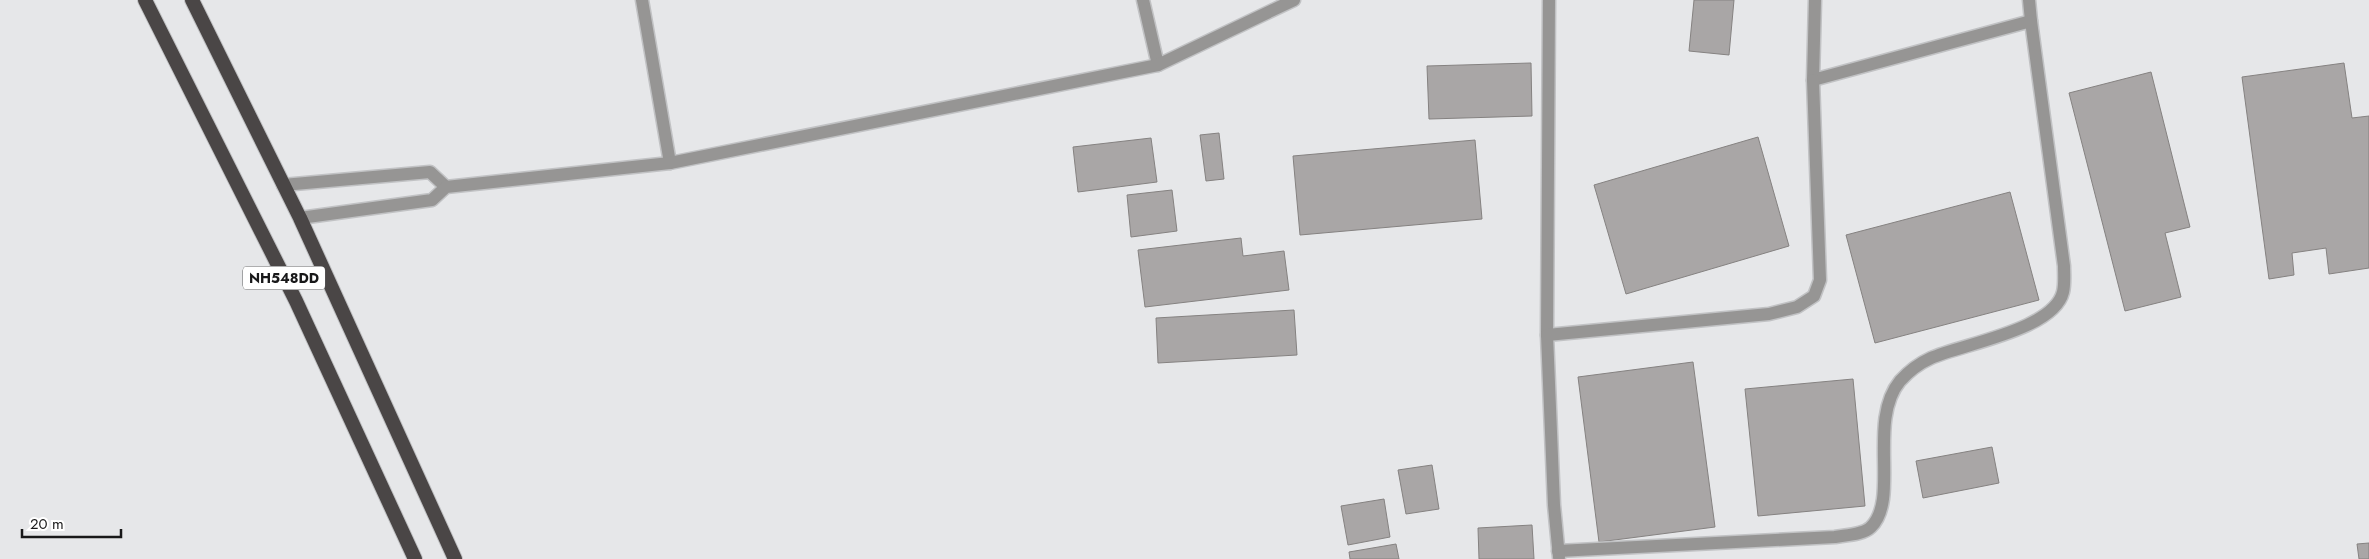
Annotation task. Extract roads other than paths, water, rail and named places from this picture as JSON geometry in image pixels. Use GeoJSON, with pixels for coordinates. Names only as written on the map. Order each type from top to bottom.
{"type":"FeatureCollection","features":[{"type":"Feature","properties":{"kind":"highway","name":"NH548DD"},"geometry":{"type":"LineString","coordinates":[[146,0],[296,302],[414,559]]}},
{"type":"Feature","properties":{"kind":"highway","name":"NH548DD"},"geometry":{"type":"LineString","coordinates":[[192,0],[300,218],[455,559]]}},
{"type":"Feature","properties":{"kind":"street"},"geometry":{"type":"LineString","coordinates":[[642,0],[670,163]]}},
{"type":"Feature","properties":{"kind":"street"},"geometry":{"type":"LineString","coordinates":[[1143,0],[1158,65]]}},
{"type":"Feature","properties":{"kind":"street"},"geometry":{"type":"LineString","coordinates":[[300,218],[432,200],[446,187],[670,163],[1158,65],[1294,0]]}},
{"type":"Feature","properties":{"kind":"street"},"geometry":{"type":"LineString","coordinates":[[1549,0],[1547,335],[1554,505],[1559,555],[1835,537],[1856,534],[1870,528],[1880,516],[1883,502],[1884,422],[1888,405],[1899,382],[1930,358],[1988,340],[2039,319],[2053,310],[2063,293],[2064,266],[2029,0]]}},
{"type":"Feature","properties":{"kind":"street"},"geometry":{"type":"LineString","coordinates":[[1547,335],[1769,314],[1797,307],[1814,296],[1820,280],[1813,80],[1814,0]]}},
{"type":"Feature","properties":{"kind":"street"},"geometry":{"type":"LineString","coordinates":[[1813,80],[2031,20]]}},
{"type":"Feature","properties":{"kind":"street"},"geometry":{"type":"LineString","coordinates":[[284,185],[430,172],[446,187]]}}]}
